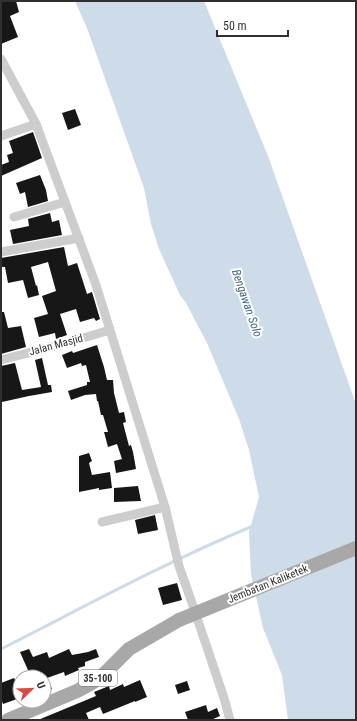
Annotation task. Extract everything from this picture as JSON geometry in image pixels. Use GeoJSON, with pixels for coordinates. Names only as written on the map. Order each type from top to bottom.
{"type":"FeatureCollection","features":[{"type":"Feature","properties":{"kind":"main road","name":"Jembatan Kaliketek"},"geometry":{"type":"LineString","coordinates":[[8,720],[77,691],[92,683],[105,673],[129,649],[180,620],[356,548]]}},
{"type":"Feature","properties":{"kind":"street"},"geometry":{"type":"LineString","coordinates":[[1,59],[36,124],[96,285],[165,507],[179,566],[224,698],[230,720]]}},
{"type":"Feature","properties":{"kind":"street"},"geometry":{"type":"LineString","coordinates":[[1,136],[36,124]]}},
{"type":"Feature","properties":{"kind":"street"},"geometry":{"type":"LineString","coordinates":[[14,217],[65,202]]}},
{"type":"Feature","properties":{"kind":"street"},"geometry":{"type":"LineString","coordinates":[[1,252],[79,238]]}},
{"type":"Feature","properties":{"kind":"street","name":"Jalan Masjid"},"geometry":{"type":"LineString","coordinates":[[1,360],[110,330]]}},
{"type":"Feature","properties":{"kind":"street"},"geometry":{"type":"LineString","coordinates":[[102,522],[165,507]]}},
{"type":"Feature","properties":{"kind":"water","name":"Bengawan Solo"},"geometry":{"type":"Polygon","coordinates":[[[75,1],[204,1],[268,156],[356,404],[356,720],[288,720],[282,675],[263,628],[251,574],[249,532],[259,497],[249,450],[239,419],[207,343],[186,303],[180,295],[159,249],[151,224],[144,188],[87,28],[75,1]]]}},
{"type":"Feature","properties":{"kind":"building"},"geometry":{"type":"Polygon","coordinates":[[[1,1],[16,1],[19,12],[10,16],[18,37],[1,44],[1,1]]]}},
{"type":"Feature","properties":{"kind":"building"},"geometry":{"type":"Polygon","coordinates":[[[75,109],[81,125],[68,130],[62,113],[75,109]]]}},
{"type":"Feature","properties":{"kind":"building"},"geometry":{"type":"Polygon","coordinates":[[[33,132],[42,158],[1,176],[1,165],[9,162],[7,155],[13,153],[9,141],[33,132]]]}},
{"type":"Feature","properties":{"kind":"building"},"geometry":{"type":"Polygon","coordinates":[[[40,175],[46,190],[48,201],[28,207],[25,192],[20,194],[16,183],[40,175]]]}},
{"type":"Feature","properties":{"kind":"building"},"geometry":{"type":"Polygon","coordinates":[[[50,213],[52,222],[59,220],[62,235],[13,244],[10,230],[29,226],[28,219],[50,213]]]}},
{"type":"Feature","properties":{"kind":"building"},"geometry":{"type":"Polygon","coordinates":[[[64,247],[68,266],[77,263],[87,294],[92,292],[100,319],[96,321],[94,318],[80,322],[76,309],[60,314],[67,335],[56,339],[55,333],[39,337],[34,318],[48,314],[42,296],[56,291],[48,262],[31,267],[39,295],[28,298],[23,280],[8,283],[5,267],[2,267],[1,258],[64,247]]]}},
{"type":"Feature","properties":{"kind":"building"},"geometry":{"type":"Polygon","coordinates":[[[1,312],[4,312],[8,328],[21,326],[26,347],[1,354],[1,312]]]}},
{"type":"Feature","properties":{"kind":"building"},"geometry":{"type":"Polygon","coordinates":[[[97,345],[107,380],[113,380],[114,393],[119,413],[124,412],[126,422],[123,423],[129,446],[131,445],[133,452],[136,469],[116,473],[114,461],[122,459],[117,444],[108,447],[104,432],[108,432],[103,415],[101,415],[96,394],[85,395],[71,400],[68,391],[87,385],[87,382],[90,382],[86,365],[82,366],[81,363],[67,368],[62,355],[97,345]]]}},
{"type":"Feature","properties":{"kind":"building"},"geometry":{"type":"Polygon","coordinates":[[[42,358],[48,385],[51,385],[52,392],[2,402],[1,366],[15,363],[22,390],[41,387],[35,360],[42,358]]]}},
{"type":"Feature","properties":{"kind":"building"},"geometry":{"type":"Polygon","coordinates":[[[89,453],[92,461],[89,463],[92,475],[110,472],[112,488],[99,490],[99,488],[79,492],[79,456],[89,453]]]}},
{"type":"Feature","properties":{"kind":"building"},"geometry":{"type":"Polygon","coordinates":[[[138,486],[141,501],[114,502],[114,488],[138,486]]]}},
{"type":"Feature","properties":{"kind":"building"},"geometry":{"type":"Polygon","coordinates":[[[155,515],[158,530],[138,534],[135,520],[155,515]]]}},
{"type":"Feature","properties":{"kind":"building"},"geometry":{"type":"Polygon","coordinates":[[[177,583],[182,600],[163,605],[158,588],[177,583]]]}},
{"type":"Feature","properties":{"kind":"building"},"geometry":{"type":"Polygon","coordinates":[[[29,649],[33,657],[47,652],[49,658],[69,649],[72,655],[96,649],[99,657],[85,662],[85,666],[78,668],[79,670],[65,676],[64,672],[52,676],[52,669],[27,669],[20,652],[29,649]]]}},
{"type":"Feature","properties":{"kind":"building"},"geometry":{"type":"Polygon","coordinates":[[[12,679],[12,701],[3,704],[1,699],[1,683],[12,679]]]}},
{"type":"Feature","properties":{"kind":"building"},"geometry":{"type":"Polygon","coordinates":[[[140,680],[147,697],[135,702],[103,714],[100,707],[86,713],[89,720],[38,720],[96,696],[94,692],[109,686],[110,690],[123,684],[124,687],[140,680]]]}},
{"type":"Feature","properties":{"kind":"building"},"geometry":{"type":"Polygon","coordinates":[[[187,681],[190,690],[178,694],[175,685],[187,681]]]}},
{"type":"Feature","properties":{"kind":"building"},"geometry":{"type":"Polygon","coordinates":[[[206,705],[208,712],[217,708],[220,716],[211,720],[188,720],[185,712],[206,705]]]}},
{"type":"Feature","properties":{"kind":"waterway"},"geometry":{"type":"LineString","coordinates":[[1,649],[189,554],[253,526]]}}]}
